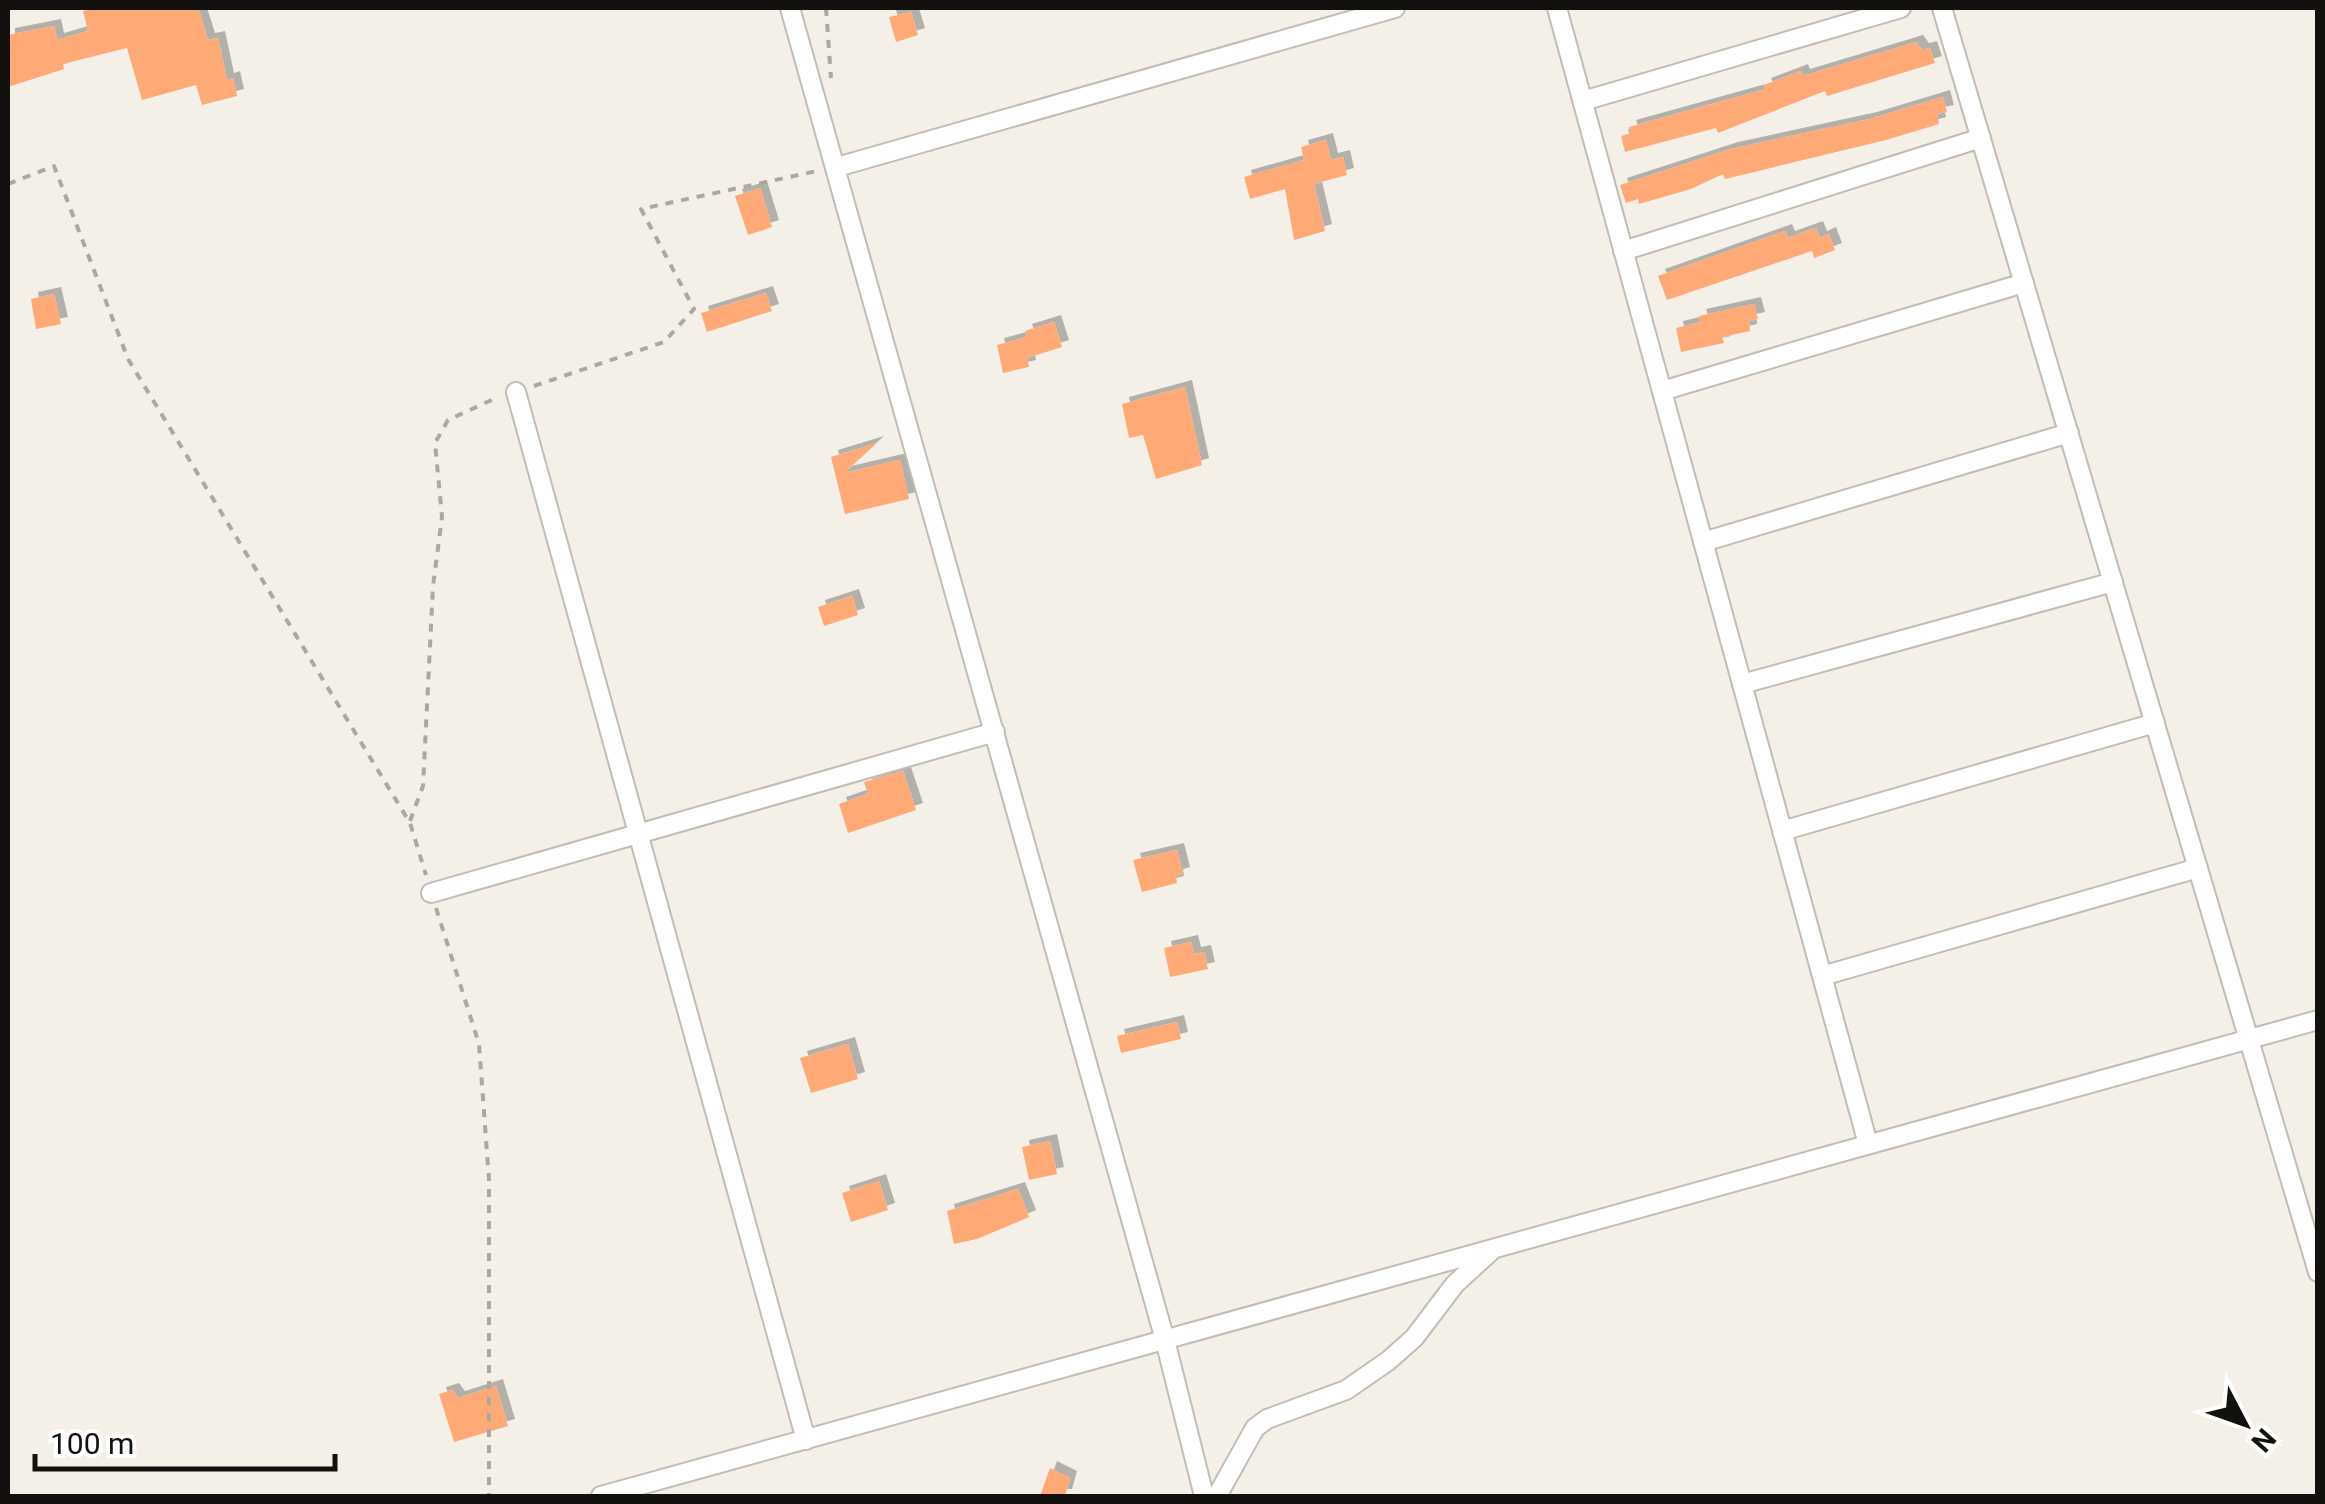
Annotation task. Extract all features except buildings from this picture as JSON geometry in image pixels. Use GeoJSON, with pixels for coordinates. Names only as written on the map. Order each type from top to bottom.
{"type":"FeatureCollection","features":[{"type":"Feature","properties":{"kind":"street"},"geometry":{"type":"LineString","coordinates":[[790,8],[996,732],[1165,1340],[1204,1496]]}},
{"type":"Feature","properties":{"kind":"street"},"geometry":{"type":"LineString","coordinates":[[837,167],[1395,8]]}},
{"type":"Feature","properties":{"kind":"street"},"geometry":{"type":"LineString","coordinates":[[1557,8],[1868,1144]]}},
{"type":"Feature","properties":{"kind":"street"},"geometry":{"type":"LineString","coordinates":[[1582,101],[1901,8]]}},
{"type":"Feature","properties":{"kind":"street"},"geometry":{"type":"LineString","coordinates":[[1942,8],[2318,1272]]}},
{"type":"Feature","properties":{"kind":"street"},"geometry":{"type":"LineString","coordinates":[[1623,251],[1981,138]]}},
{"type":"Feature","properties":{"kind":"street"},"geometry":{"type":"LineString","coordinates":[[1662,391],[2024,283]]}},
{"type":"Feature","properties":{"kind":"street"},"geometry":{"type":"LineString","coordinates":[[516,392],[806,1440]]}},
{"type":"Feature","properties":{"kind":"street"},"geometry":{"type":"LineString","coordinates":[[1703,542],[2069,433]]}},
{"type":"Feature","properties":{"kind":"street"},"geometry":{"type":"LineString","coordinates":[[1742,684],[2113,582]]}},
{"type":"Feature","properties":{"kind":"street"},"geometry":{"type":"LineString","coordinates":[[1782,831],[2155,723]]}},
{"type":"Feature","properties":{"kind":"street"},"geometry":{"type":"LineString","coordinates":[[432,893],[996,732]]}},
{"type":"Feature","properties":{"kind":"street"},"geometry":{"type":"LineString","coordinates":[[1822,976],[2198,868]]}},
{"type":"Feature","properties":{"kind":"street"},"geometry":{"type":"LineString","coordinates":[[601,1496],[2318,1020]]}},
{"type":"Feature","properties":{"kind":"street"},"geometry":{"type":"LineString","coordinates":[[1217,1496],[1255,1428],[1268,1419],[1346,1390],[1388,1361],[1414,1338],[1455,1284],[1494,1248]]}},
{"type":"Feature","properties":{"kind":"path"},"geometry":{"type":"LineString","coordinates":[[8,184],[54,166],[128,359],[410,822],[479,1044],[489,1180],[489,1496]]}},
{"type":"Feature","properties":{"kind":"path"},"geometry":{"type":"LineString","coordinates":[[410,822],[423,786],[433,586],[442,517],[436,442],[448,420],[516,392],[664,342],[694,309],[641,209],[837,167]]}}]}
